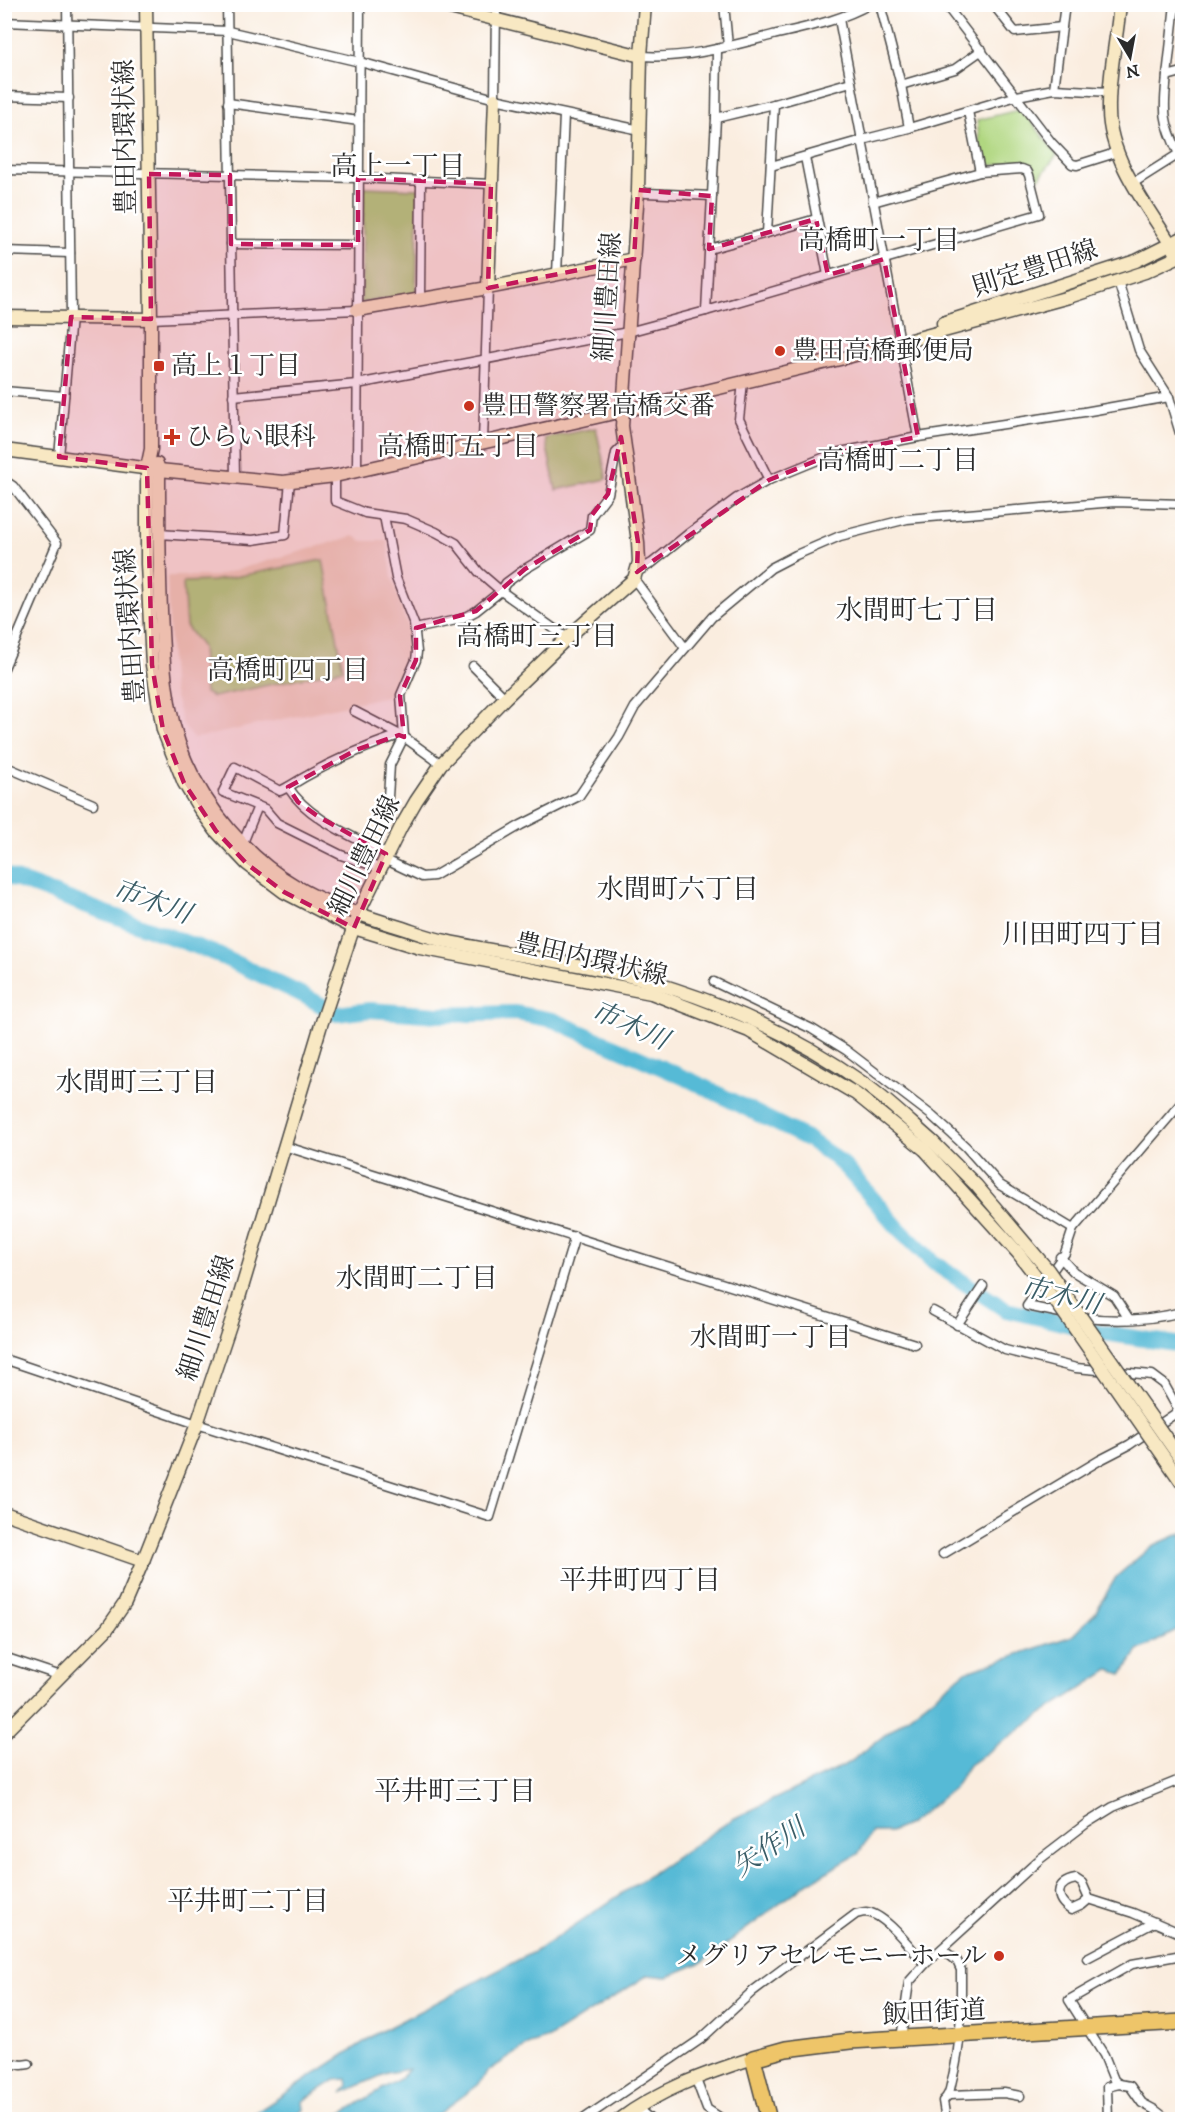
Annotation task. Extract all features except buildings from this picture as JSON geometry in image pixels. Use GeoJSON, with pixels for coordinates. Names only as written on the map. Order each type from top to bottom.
{"type":"FeatureCollection","features":[{"type":"Feature","properties":{"kind":"highway","name":"飯田街道"},"geometry":{"type":"LineString","coordinates":[[753,2058],[786,2049],[850,2041],[1182,2022]]}},
{"type":"Feature","properties":{"kind":"highway"},"geometry":{"type":"LineString","coordinates":[[753,2058],[766,2117]]}},
{"type":"Feature","properties":{"kind":"street"},"geometry":{"type":"LineString","coordinates":[[59,457],[71,317],[67,4]]}},
{"type":"Feature","properties":{"kind":"street","name":"豊田内環状線"},"geometry":{"type":"LineString","coordinates":[[147,4],[151,449],[159,534],[163,663],[174,727],[185,759],[218,816],[276,873],[292,884],[358,914],[444,941],[601,969],[675,989],[741,1015],[821,1055],[868,1086],[929,1146],[1018,1253],[1059,1306],[1182,1483]]}},
{"type":"Feature","properties":{"kind":"street"},"geometry":{"type":"LineString","coordinates":[[227,4],[235,477]]}},
{"type":"Feature","properties":{"kind":"street"},"geometry":{"type":"LineString","coordinates":[[357,471],[360,4]]}},
{"type":"Feature","properties":{"kind":"street"},"geometry":{"type":"LineString","coordinates":[[434,4],[641,56],[664,58],[717,49],[839,19],[870,4]]}},
{"type":"Feature","properties":{"kind":"street"},"geometry":{"type":"LineString","coordinates":[[483,441],[495,99],[496,4]]}},
{"type":"Feature","properties":{"kind":"street","name":"細川豊田線"},"geometry":{"type":"LineString","coordinates":[[4,1733],[92,1646],[120,1611],[144,1561],[197,1424],[238,1301],[322,1022],[358,914],[383,861],[416,801],[441,764],[505,698],[635,575],[638,542],[622,426],[638,190],[641,56],[645,4]]}},
{"type":"Feature","properties":{"kind":"street"},"geometry":{"type":"LineString","coordinates":[[724,4],[728,46]]}},
{"type":"Feature","properties":{"kind":"street"},"geometry":{"type":"LineString","coordinates":[[880,4],[901,85],[909,128]]}},
{"type":"Feature","properties":{"kind":"street"},"geometry":{"type":"LineString","coordinates":[[945,4],[1051,142],[1072,164],[1077,165],[1116,151]]}},
{"type":"Feature","properties":{"kind":"street"},"geometry":{"type":"LineString","coordinates":[[993,4],[1015,32],[1062,27]]}},
{"type":"Feature","properties":{"kind":"street"},"geometry":{"type":"LineString","coordinates":[[1054,89],[1065,4]]}},
{"type":"Feature","properties":{"kind":"street"},"geometry":{"type":"LineString","coordinates":[[1135,4],[1120,5],[1109,116],[1116,151],[1133,183],[1177,242],[1181,258]]}},
{"type":"Feature","properties":{"kind":"street"},"geometry":{"type":"LineString","coordinates":[[1133,183],[1181,153],[1169,134],[1164,111],[1175,4]]}},
{"type":"Feature","properties":{"kind":"street"},"geometry":{"type":"LineString","coordinates":[[839,19],[918,437]]}},
{"type":"Feature","properties":{"kind":"street"},"geometry":{"type":"LineString","coordinates":[[4,22],[228,31],[360,62],[495,99],[639,130]]}},
{"type":"Feature","properties":{"kind":"street"},"geometry":{"type":"LineString","coordinates":[[706,311],[716,118],[717,49]]}},
{"type":"Feature","properties":{"kind":"street"},"geometry":{"type":"LineString","coordinates":[[901,85],[955,69],[982,50]]}},
{"type":"Feature","properties":{"kind":"street"},"geometry":{"type":"LineString","coordinates":[[1167,76],[1182,72]]}},
{"type":"Feature","properties":{"kind":"street"},"geometry":{"type":"LineString","coordinates":[[716,118],[850,82]]}},
{"type":"Feature","properties":{"kind":"street"},"geometry":{"type":"LineString","coordinates":[[771,166],[1017,96],[1054,89],[1110,92]]}},
{"type":"Feature","properties":{"kind":"street"},"geometry":{"type":"LineString","coordinates":[[4,96],[69,98]]}},
{"type":"Feature","properties":{"kind":"street"},"geometry":{"type":"LineString","coordinates":[[228,103],[359,121]]}},
{"type":"Feature","properties":{"kind":"street"},"geometry":{"type":"LineString","coordinates":[[767,233],[774,104]]}},
{"type":"Feature","properties":{"kind":"street"},"geometry":{"type":"LineString","coordinates":[[968,111],[980,172]]}},
{"type":"Feature","properties":{"kind":"street"},"geometry":{"type":"LineString","coordinates":[[557,274],[564,115]]}},
{"type":"Feature","properties":{"kind":"street"},"geometry":{"type":"LineString","coordinates":[[805,157],[828,275]]}},
{"type":"Feature","properties":{"kind":"street"},"geometry":{"type":"LineString","coordinates":[[233,396],[357,384],[628,332],[1039,214],[1027,171],[1022,169],[980,172],[873,202]]}},
{"type":"Feature","properties":{"kind":"street"},"geometry":{"type":"LineString","coordinates":[[4,170],[358,178],[491,184]]}},
{"type":"Feature","properties":{"kind":"street"},"geometry":{"type":"LineString","coordinates":[[420,299],[421,181]]}},
{"type":"Feature","properties":{"kind":"street"},"geometry":{"type":"LineString","coordinates":[[638,190],[646,193],[712,196]]}},
{"type":"Feature","properties":{"kind":"street"},"geometry":{"type":"LineString","coordinates":[[709,249],[816,219]]}},
{"type":"Feature","properties":{"kind":"street","name":"則定豊田線"},"geometry":{"type":"LineString","coordinates":[[901,342],[946,322],[1136,261],[1177,242]]}},
{"type":"Feature","properties":{"kind":"street"},"geometry":{"type":"LineString","coordinates":[[231,244],[358,245]]}},
{"type":"Feature","properties":{"kind":"street"},"geometry":{"type":"LineString","coordinates":[[4,251],[70,253]]}},
{"type":"Feature","properties":{"kind":"street","name":"則定豊田線"},"geometry":{"type":"LineString","coordinates":[[4,450],[235,477],[290,481],[335,476],[844,358],[1118,281],[1181,258]]}},
{"type":"Feature","properties":{"kind":"street"},"geometry":{"type":"LineString","coordinates":[[4,317],[151,319],[357,310],[488,288],[634,259]]}},
{"type":"Feature","properties":{"kind":"street"},"geometry":{"type":"LineString","coordinates":[[1118,281],[1139,350],[1169,397],[1182,440]]}},
{"type":"Feature","properties":{"kind":"street"},"geometry":{"type":"LineString","coordinates":[[744,382],[739,419],[769,480]]}},
{"type":"Feature","properties":{"kind":"street"},"geometry":{"type":"LineString","coordinates":[[4,391],[64,396]]}},
{"type":"Feature","properties":{"kind":"street"},"geometry":{"type":"LineString","coordinates":[[685,648],[635,575],[737,498],[769,480],[836,453],[918,437],[1169,397]]}},
{"type":"Feature","properties":{"kind":"street"},"geometry":{"type":"LineString","coordinates":[[415,629],[461,619],[476,611],[525,569],[590,530],[592,515],[608,494],[616,453],[624,445]]}},
{"type":"Feature","properties":{"kind":"street","name":"豊田内環状線"},"geometry":{"type":"LineString","coordinates":[[153,469],[147,564],[152,664],[163,730],[184,783],[216,831],[247,864],[284,892],[354,928],[420,948],[651,993],[749,1031],[856,1094],[929,1146],[976,1185],[1048,1270],[1182,1461]]}},
{"type":"Feature","properties":{"kind":"street"},"geometry":{"type":"LineString","coordinates":[[335,476],[335,501],[360,511],[406,519],[456,543],[477,570],[501,591],[567,638]]}},
{"type":"Feature","properties":{"kind":"street"},"geometry":{"type":"LineString","coordinates":[[4,480],[13,486],[57,543],[4,668]]}},
{"type":"Feature","properties":{"kind":"street"},"geometry":{"type":"LineString","coordinates":[[159,534],[253,540],[285,535],[290,481]]}},
{"type":"Feature","properties":{"kind":"street"},"geometry":{"type":"LineString","coordinates":[[288,787],[297,802],[383,861],[422,877],[434,876],[521,825],[579,796],[619,737],[635,707],[722,608],[771,568],[840,536],[869,527],[931,516],[1115,502],[1182,504]]}},
{"type":"Feature","properties":{"kind":"street"},"geometry":{"type":"LineString","coordinates":[[384,516],[396,578],[415,629],[417,652],[416,660],[400,697],[404,726],[390,765],[388,797]]}},
{"type":"Feature","properties":{"kind":"street"},"geometry":{"type":"LineString","coordinates":[[473,666],[505,698]]}},
{"type":"Feature","properties":{"kind":"street"},"geometry":{"type":"LineString","coordinates":[[354,711],[401,736],[441,764]]}},
{"type":"Feature","properties":{"kind":"street"},"geometry":{"type":"LineString","coordinates":[[383,861],[341,855],[277,823],[265,809],[223,792],[235,767],[280,790],[356,750],[401,736]]}},
{"type":"Feature","properties":{"kind":"street"},"geometry":{"type":"LineString","coordinates":[[4,766],[93,804]]}},
{"type":"Feature","properties":{"kind":"street"},"geometry":{"type":"LineString","coordinates":[[243,843],[258,806]]}},
{"type":"Feature","properties":{"kind":"street"},"geometry":{"type":"LineString","coordinates":[[714,982],[812,1029],[846,1050],[931,1115],[966,1147],[1000,1185],[1073,1229]]}},
{"type":"Feature","properties":{"kind":"street"},"geometry":{"type":"LineString","coordinates":[[1182,1102],[1073,1229],[1065,1253],[1027,1306],[1097,1319],[1166,1316],[1182,1312]]}},
{"type":"Feature","properties":{"kind":"street"},"geometry":{"type":"LineString","coordinates":[[284,1146],[915,1344]]}},
{"type":"Feature","properties":{"kind":"street"},"geometry":{"type":"LineString","coordinates":[[4,1359],[197,1424],[490,1516],[575,1236]]}},
{"type":"Feature","properties":{"kind":"street"},"geometry":{"type":"LineString","coordinates":[[1060,1257],[1074,1272],[1114,1296],[1129,1319]]}},
{"type":"Feature","properties":{"kind":"street"},"geometry":{"type":"LineString","coordinates":[[957,1325],[983,1286]]}},
{"type":"Feature","properties":{"kind":"street"},"geometry":{"type":"LineString","coordinates":[[933,1311],[1005,1350],[1076,1368],[1152,1375],[1164,1384],[1181,1410],[1129,1445],[943,1554]]}},
{"type":"Feature","properties":{"kind":"street"},"geometry":{"type":"LineString","coordinates":[[4,1513],[144,1561]]}},
{"type":"Feature","properties":{"kind":"street"},"geometry":{"type":"LineString","coordinates":[[4,1657],[61,1676]]}},
{"type":"Feature","properties":{"kind":"street"},"geometry":{"type":"LineString","coordinates":[[901,2039],[909,1982],[925,1964],[1040,1859],[1087,1823],[1113,1807],[1181,1778]]}},
{"type":"Feature","properties":{"kind":"street"},"geometry":{"type":"LineString","coordinates":[[1089,1899],[1182,1934]]}},
{"type":"Feature","properties":{"kind":"street"},"geometry":{"type":"LineString","coordinates":[[582,2120],[701,2039],[753,1990],[856,1914],[867,1912],[877,1916],[894,1929],[925,1964]]}},
{"type":"Feature","properties":{"kind":"street"},"geometry":{"type":"LineString","coordinates":[[1087,1958],[1155,1923]]}},
{"type":"Feature","properties":{"kind":"street"},"geometry":{"type":"LineString","coordinates":[[942,1949],[957,1961],[961,1970],[961,2036],[949,2095],[943,2101],[946,2120]]}},
{"type":"Feature","properties":{"kind":"street"},"geometry":{"type":"LineString","coordinates":[[1119,2084],[1114,2080],[1104,2055],[1069,2000],[1132,1964],[1182,1955]]}},
{"type":"Feature","properties":{"kind":"street"},"geometry":{"type":"LineString","coordinates":[[619,2120],[636,2107],[695,2077],[753,2058]]}},
{"type":"Feature","properties":{"kind":"street"},"geometry":{"type":"LineString","coordinates":[[4,2062],[29,2064]]}},
{"type":"Feature","properties":{"kind":"street"},"geometry":{"type":"LineString","coordinates":[[695,2077],[707,2109],[724,2120]]}},
{"type":"Feature","properties":{"kind":"street"},"geometry":{"type":"LineString","coordinates":[[1108,2120],[1107,2087],[1119,2084],[1130,2086],[1142,2103],[1168,2120]]}},
{"type":"Feature","properties":{"kind":"street"},"geometry":{"type":"LineString","coordinates":[[949,2095],[1004,2093],[1020,2096]]}},
{"type":"Feature","properties":{"kind":"street"},"geometry":{"type":"LineString","coordinates":[[636,2107],[651,2120]]}},
{"type":"Feature","properties":{"kind":"highlighted area"},"geometry":{"type":"Polygon","coordinates":[[[149,174],[230,175],[231,244],[358,245],[358,178],[491,184],[488,288],[634,259],[638,190],[712,196],[709,249],[816,219],[828,275],[884,259],[918,437],[835,453],[769,480],[637,572],[638,542],[621,437],[608,494],[592,515],[590,530],[525,569],[476,611],[416,628],[416,660],[400,696],[404,737],[399,735],[356,750],[288,787],[298,802],[319,817],[386,854],[354,928],[284,892],[247,864],[216,831],[184,783],[163,730],[152,665],[147,468],[59,457],[71,317],[151,319],[149,174]]]}},
{"type":"Feature","properties":{"kind":"shaded area"},"geometry":{"type":"Polygon","coordinates":[[[354,536],[363,541],[387,541],[392,577],[405,619],[414,637],[413,667],[401,693],[193,739],[182,724],[172,685],[167,576],[215,576],[354,536]]]}},
{"type":"Feature","properties":{"kind":"green space"},"geometry":{"type":"Polygon","coordinates":[[[1022,109],[1057,155],[1036,182],[1032,165],[1028,163],[982,166],[977,120],[1022,109]]]}},
{"type":"Feature","properties":{"kind":"green space"},"geometry":{"type":"Polygon","coordinates":[[[364,187],[419,189],[416,294],[361,303],[364,187]]]}},
{"type":"Feature","properties":{"kind":"green space"},"geometry":{"type":"Polygon","coordinates":[[[596,428],[607,479],[556,490],[545,438],[596,428]]]}},
{"type":"Feature","properties":{"kind":"green space"},"geometry":{"type":"Polygon","coordinates":[[[323,560],[343,669],[213,697],[205,693],[202,647],[186,626],[183,582],[213,581],[323,560]]]}},
{"type":"Feature","properties":{"kind":"water","name":"矢作川"},"geometry":{"type":"Polygon","coordinates":[[[1182,1533],[1182,1628],[1138,1651],[1122,1674],[1109,1670],[969,1765],[954,1788],[909,1824],[890,1832],[872,1832],[858,1854],[806,1884],[702,1962],[667,1977],[648,1975],[549,2038],[530,2044],[488,2071],[478,2085],[431,2119],[331,2119],[397,2081],[409,2069],[387,2073],[342,2093],[348,2086],[347,2079],[335,2080],[303,2101],[304,2110],[288,2119],[246,2119],[376,2034],[539,1949],[733,1819],[849,1763],[965,1672],[1072,1636],[1095,1613],[1116,1577],[1152,1546],[1182,1533]]]}},
{"type":"Feature","properties":{"kind":"waterway","name":"市木川"},"geometry":{"type":"LineString","coordinates":[[4,875],[214,953],[305,996],[337,1014],[370,1010],[438,1015],[516,1013],[553,1020],[692,1081],[808,1139],[847,1169],[898,1228],[934,1263],[1006,1310],[1105,1333],[1182,1345]]}},
{"type":"Feature","properties":{"kind":"place","name":"豊田高橋郵便局"},"geometry":{"type":"Point","coordinates":[780,351]}},
{"type":"Feature","properties":{"kind":"place","name":"高上１丁目"},"geometry":{"type":"Point","coordinates":[159,366]}},
{"type":"Feature","properties":{"kind":"place","name":"豊田警察署高橋交番"},"geometry":{"type":"Point","coordinates":[469,406]}},
{"type":"Feature","properties":{"kind":"place","name":"ひらい眼科"},"geometry":{"type":"Point","coordinates":[172,437]}},
{"type":"Feature","properties":{"kind":"place","name":"メグリアセレモニーホール"},"geometry":{"type":"Point","coordinates":[999,1956]}},
{"type":"Feature","properties":{"kind":"district","name":"高上一丁目"},"geometry":{"type":"Point","coordinates":[398,167]}},
{"type":"Feature","properties":{"kind":"district","name":"高橋町一丁目"},"geometry":{"type":"Point","coordinates":[879,241]}},
{"type":"Feature","properties":{"kind":"district","name":"高橋町五丁目"},"geometry":{"type":"Point","coordinates":[458,447]}},
{"type":"Feature","properties":{"kind":"district","name":"高橋町二丁目"},"geometry":{"type":"Point","coordinates":[898,461]}},
{"type":"Feature","properties":{"kind":"district","name":"水間町七丁目"},"geometry":{"type":"Point","coordinates":[917,611]}},
{"type":"Feature","properties":{"kind":"district","name":"高橋町三丁目"},"geometry":{"type":"Point","coordinates":[537,637]}},
{"type":"Feature","properties":{"kind":"district","name":"高橋町四丁目"},"geometry":{"type":"Point","coordinates":[288,671]}},
{"type":"Feature","properties":{"kind":"district","name":"水間町六丁目"},"geometry":{"type":"Point","coordinates":[678,890]}},
{"type":"Feature","properties":{"kind":"district","name":"川田町四丁目"},"geometry":{"type":"Point","coordinates":[1083,935]}},
{"type":"Feature","properties":{"kind":"district","name":"水間町三丁目"},"geometry":{"type":"Point","coordinates":[137,1083]}},
{"type":"Feature","properties":{"kind":"district","name":"水間町二丁目"},"geometry":{"type":"Point","coordinates":[417,1279]}},
{"type":"Feature","properties":{"kind":"district","name":"水間町一丁目"},"geometry":{"type":"Point","coordinates":[771,1338]}},
{"type":"Feature","properties":{"kind":"district","name":"平井町四丁目"},"geometry":{"type":"Point","coordinates":[640,1581]}},
{"type":"Feature","properties":{"kind":"district","name":"平井町三丁目"},"geometry":{"type":"Point","coordinates":[455,1792]}},
{"type":"Feature","properties":{"kind":"district","name":"平井町二丁目"},"geometry":{"type":"Point","coordinates":[248,1902]}}]}
